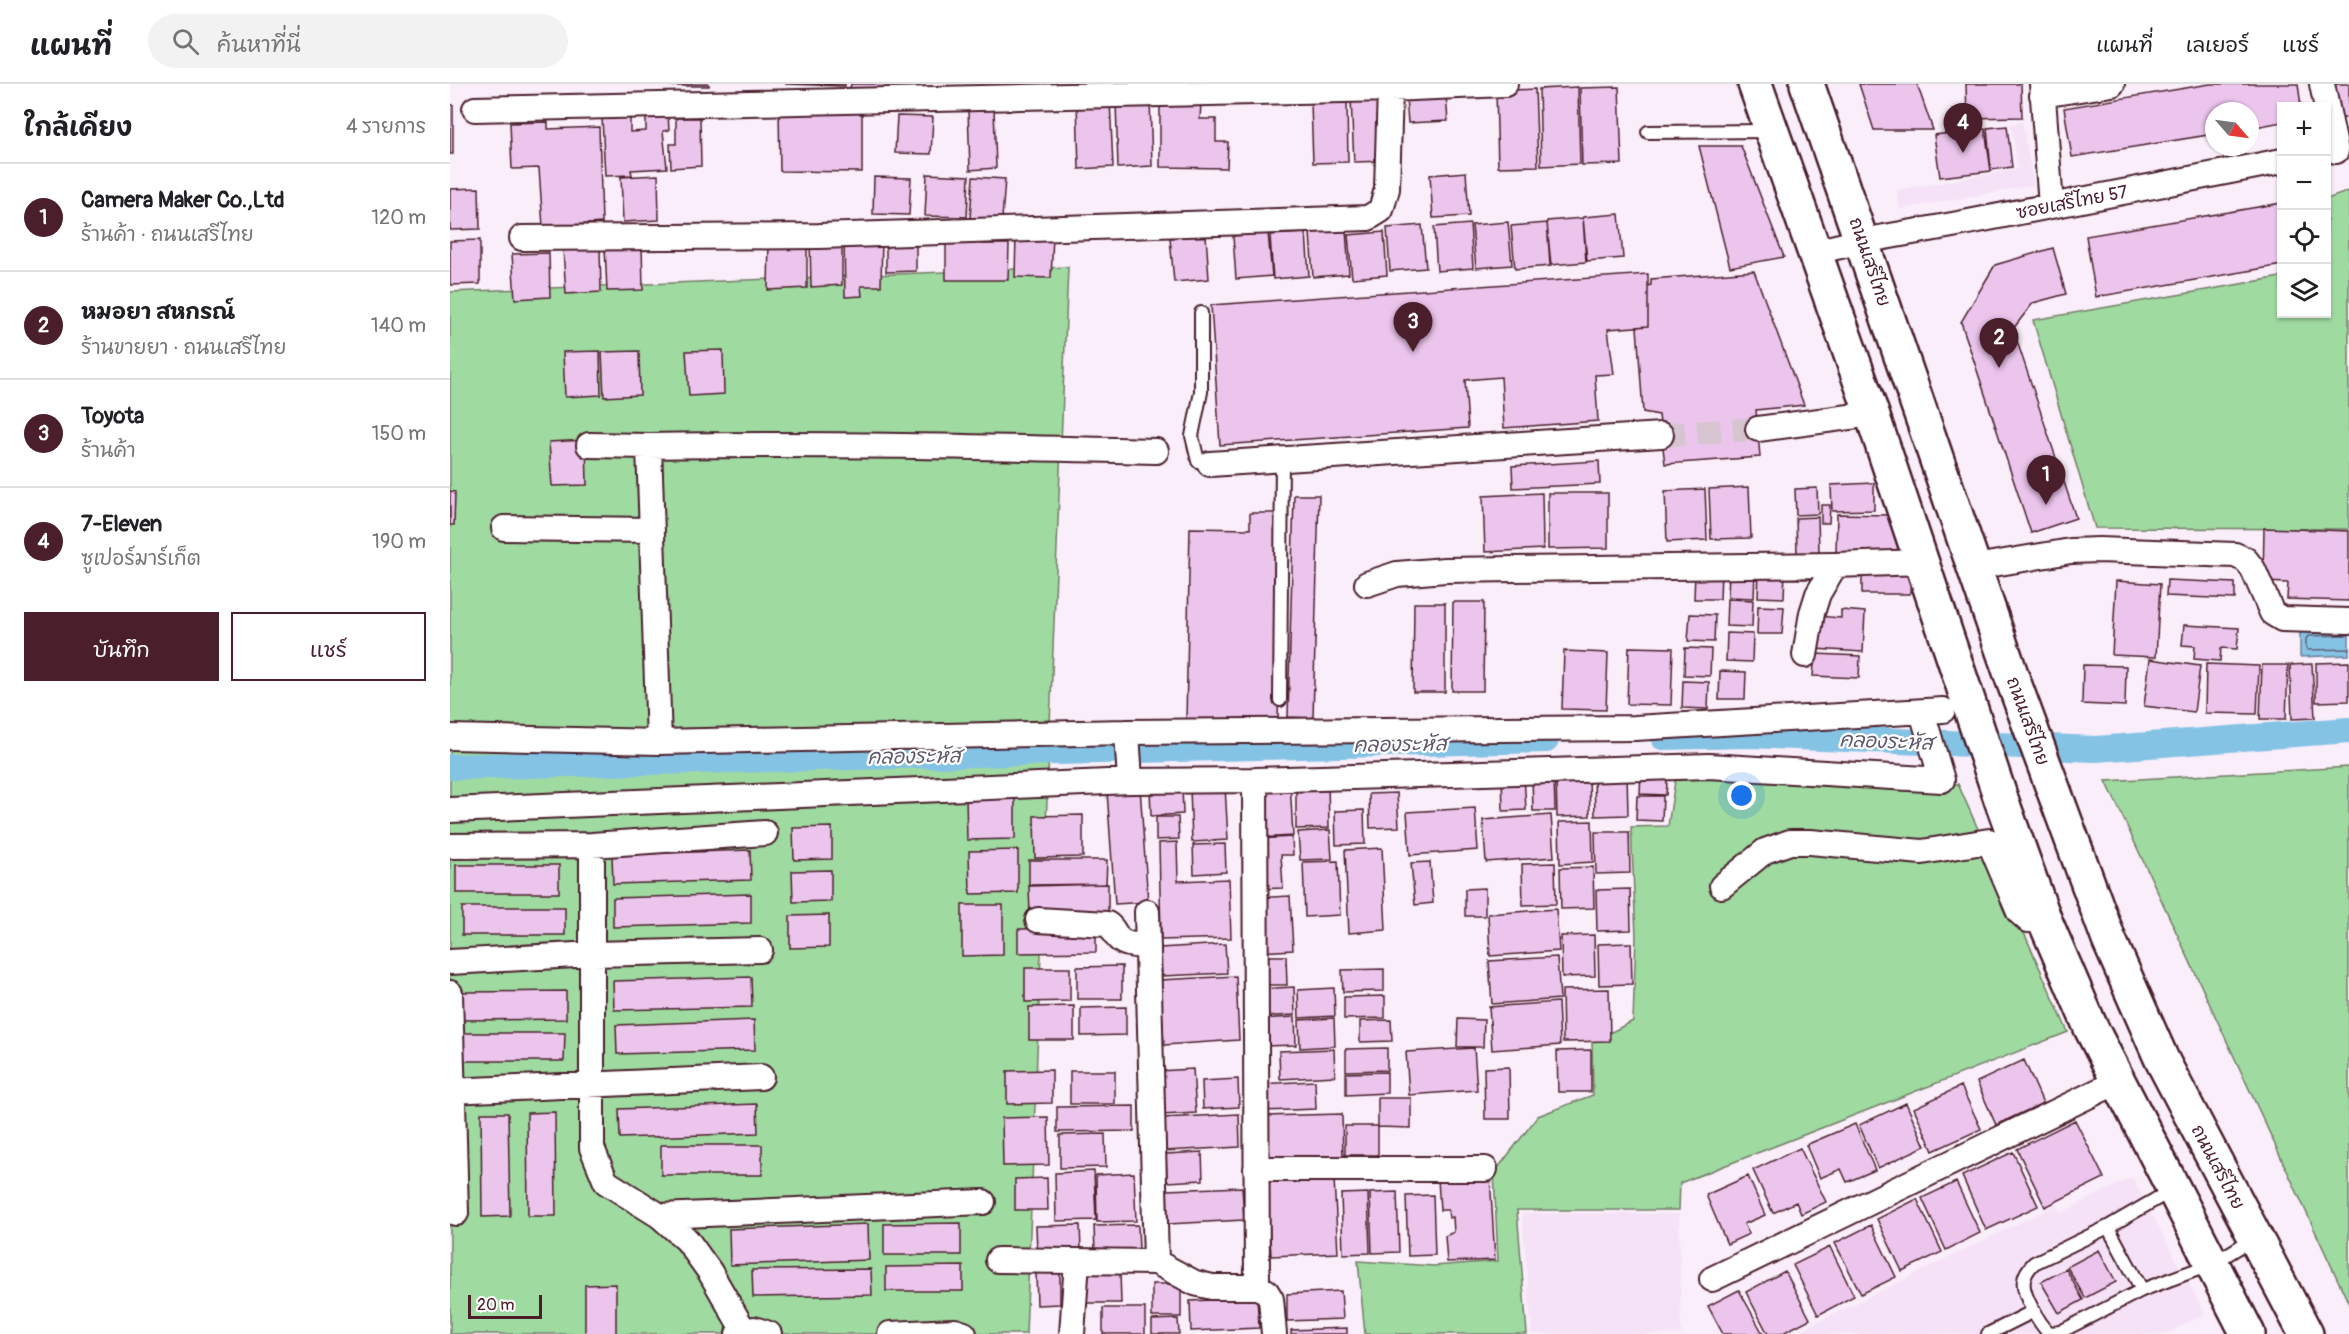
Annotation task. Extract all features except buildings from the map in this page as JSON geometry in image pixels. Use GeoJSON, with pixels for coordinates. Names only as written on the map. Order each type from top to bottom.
{"type":"FeatureCollection","features":[{"type":"Feature","properties":{"kind":"main road"},"geometry":{"type":"LineString","coordinates":[[1755,84],[1922,562],[1939,707],[2001,799],[2045,921],[2086,1018],[2172,1190],[2248,1334]]}},
{"type":"Feature","properties":{"kind":"main road","name":"ถนนเสรีไทย"},"geometry":{"type":"LineString","coordinates":[[1807,84],[2014,683],[2109,940],[2162,1060],[2306,1334]]}},
{"type":"Feature","properties":{"kind":"street"},"geometry":{"type":"LineString","coordinates":[[475,109],[1390,89],[1504,84]]}},
{"type":"Feature","properties":{"kind":"street"},"geometry":{"type":"LineString","coordinates":[[2322,84],[2337,151]]}},
{"type":"Feature","properties":{"kind":"street"},"geometry":{"type":"LineString","coordinates":[[2051,206],[2042,89],[2099,85]]}},
{"type":"Feature","properties":{"kind":"street"},"geometry":{"type":"LineString","coordinates":[[522,238],[819,236],[1368,218],[1381,210],[1387,189],[1390,89]]}},
{"type":"Feature","properties":{"kind":"street","name":"ซอยเสรีไทย 57"},"geometry":{"type":"LineString","coordinates":[[1814,252],[1862,240],[2277,162]]}},
{"type":"Feature","properties":{"kind":"street"},"geometry":{"type":"LineString","coordinates":[[1758,429],[1872,414]]}},
{"type":"Feature","properties":{"kind":"street"},"geometry":{"type":"LineString","coordinates":[[1210,464],[1661,435]]}},
{"type":"Feature","properties":{"kind":"street"},"geometry":{"type":"LineString","coordinates":[[589,445],[835,445],[1156,451]]}},
{"type":"Feature","properties":{"kind":"street"},"geometry":{"type":"LineString","coordinates":[[649,446],[659,742]]}},
{"type":"Feature","properties":{"kind":"street"},"geometry":{"type":"LineString","coordinates":[[504,528],[652,530]]}},
{"type":"Feature","properties":{"kind":"street"},"geometry":{"type":"LineString","coordinates":[[1975,567],[2080,550],[2235,555],[2246,560],[2253,568],[2272,613],[2282,619],[2349,621]]}},
{"type":"Feature","properties":{"kind":"street"},"geometry":{"type":"LineString","coordinates":[[1367,584],[1397,574],[1445,570],[1922,562]]}},
{"type":"Feature","properties":{"kind":"street"},"geometry":{"type":"LineString","coordinates":[[1805,655],[1812,613],[1818,594],[1835,565]]}},
{"type":"Feature","properties":{"kind":"street"},"geometry":{"type":"LineString","coordinates":[[450,737],[659,742],[1635,728],[1939,707],[1940,776],[1942,780],[1709,766],[1255,780],[1130,775],[450,810]]}},
{"type":"Feature","properties":{"kind":"street"},"geometry":{"type":"LineString","coordinates":[[1127,734],[1130,775]]}},
{"type":"Feature","properties":{"kind":"street"},"geometry":{"type":"LineString","coordinates":[[1255,780],[1257,1287]]}},
{"type":"Feature","properties":{"kind":"street"},"geometry":{"type":"LineString","coordinates":[[450,846],[592,845],[765,833]]}},
{"type":"Feature","properties":{"kind":"street"},"geometry":{"type":"LineString","coordinates":[[1722,886],[1765,851],[1790,842],[1922,852],[1989,841],[2019,912],[2028,920],[2045,921]]}},
{"type":"Feature","properties":{"kind":"street"},"geometry":{"type":"LineString","coordinates":[[592,845],[592,1148],[606,1182],[660,1216],[687,1240],[710,1272],[741,1332],[754,1329],[770,1334]]}},
{"type":"Feature","properties":{"kind":"street"},"geometry":{"type":"LineString","coordinates":[[1147,912],[1156,1262]]}},
{"type":"Feature","properties":{"kind":"street"},"geometry":{"type":"LineString","coordinates":[[1038,920],[1107,924],[1113,928],[1123,942],[1148,946]]}},
{"type":"Feature","properties":{"kind":"street"},"geometry":{"type":"LineString","coordinates":[[450,962],[593,954],[760,950]]}},
{"type":"Feature","properties":{"kind":"street"},"geometry":{"type":"LineString","coordinates":[[450,993],[456,1213]]}},
{"type":"Feature","properties":{"kind":"street"},"geometry":{"type":"LineString","coordinates":[[451,1091],[760,1077]]}},
{"type":"Feature","properties":{"kind":"street"},"geometry":{"type":"LineString","coordinates":[[1712,1279],[2117,1082]]}},
{"type":"Feature","properties":{"kind":"street"},"geometry":{"type":"LineString","coordinates":[[1256,1169],[1485,1169]]}},
{"type":"Feature","properties":{"kind":"street"},"geometry":{"type":"LineString","coordinates":[[660,1216],[983,1202]]}},
{"type":"Feature","properties":{"kind":"street"},"geometry":{"type":"LineString","coordinates":[[998,1260],[1156,1262],[1195,1283],[1212,1287],[1257,1287],[1266,1291],[1271,1299],[1274,1334]]}},
{"type":"Feature","properties":{"kind":"street"},"geometry":{"type":"LineString","coordinates":[[1072,1334],[1077,1261]]}},
{"type":"Feature","properties":{"kind":"street"},"geometry":{"type":"LineString","coordinates":[[890,1334],[955,1331],[964,1334]]}},
{"type":"Feature","properties":{"kind":"lane"},"geometry":{"type":"LineString","coordinates":[[1648,132],[1771,131]]}},
{"type":"Feature","properties":{"kind":"lane"},"geometry":{"type":"LineString","coordinates":[[1201,313],[1201,392],[1192,436],[1198,461],[1210,464]]}},
{"type":"Feature","properties":{"kind":"lane"},"geometry":{"type":"LineString","coordinates":[[1280,700],[1282,459]]}},
{"type":"Feature","properties":{"kind":"lane"},"geometry":{"type":"LineString","coordinates":[[2172,1190],[2108,1227],[2034,1263],[2024,1277],[2023,1288],[2034,1311],[2049,1332],[2055,1334],[2142,1290],[2212,1264],[2255,1237]]}},
{"type":"Feature","properties":{"kind":"lane"},"geometry":{"type":"LineString","coordinates":[[2108,1227],[2142,1290]]}},
{"type":"Feature","properties":{"kind":"lane"},"geometry":{"type":"LineString","coordinates":[[1988,1334],[2034,1311]]}},
{"type":"Feature","properties":{"kind":"shaded area"},"geometry":{"type":"Polygon","coordinates":[[[2022,122],[2034,185],[1900,209],[1897,190],[2018,169],[2011,124],[2022,122]]]}},
{"type":"Feature","properties":{"kind":"shaded area"},"geometry":{"type":"Polygon","coordinates":[[[2132,1177],[2205,1314],[2164,1334],[1793,1334],[2056,1205],[2061,1213],[2132,1177]]]}},
{"type":"Feature","properties":{"kind":"shaded area"},"geometry":{"type":"Polygon","coordinates":[[[1522,1213],[1679,1214],[1681,1334],[1532,1334],[1522,1213]]]}},
{"type":"Feature","properties":{"kind":"green space"},"geometry":{"type":"Polygon","coordinates":[[[2349,191],[2349,529],[2095,528],[2033,320],[2277,278],[2277,318],[2331,318],[2331,198],[2349,191]]]}},
{"type":"Feature","properties":{"kind":"green space"},"geometry":{"type":"Polygon","coordinates":[[[1068,267],[1026,1334],[450,1334],[450,292],[1068,267]]]}},
{"type":"Feature","properties":{"kind":"green space"},"geometry":{"type":"Polygon","coordinates":[[[2349,767],[2349,1304],[2106,781],[2349,767]]]}},
{"type":"Feature","properties":{"kind":"green space"},"geometry":{"type":"Polygon","coordinates":[[[1780,773],[1958,784],[2068,1032],[1680,1183],[1679,1210],[1517,1210],[1527,1334],[1365,1334],[1358,1261],[1434,1266],[1498,1261],[1494,1173],[1538,1116],[1593,1095],[1592,1042],[1633,1021],[1636,936],[1631,827],[1668,826],[1676,775],[1780,773]]]}},
{"type":"Feature","properties":{"kind":"water"},"geometry":{"type":"Polygon","coordinates":[[[2349,629],[2349,655],[2300,657],[2300,630],[2349,629]]]}},
{"type":"Feature","properties":{"kind":"waterway","name":"คลองระหัส"},"geometry":{"type":"LineString","coordinates":[[1663,737],[1749,735],[2096,749],[2349,730]]}},
{"type":"Feature","properties":{"kind":"waterway","name":"คลองระหัส"},"geometry":{"type":"LineString","coordinates":[[450,767],[1546,740]]}},
{"type":"Feature","properties":{"kind":"tunnel"},"geometry":{"type":"LineString","coordinates":[[1661,435],[1758,429]]}},
{"type":"Feature","properties":{"kind":"place","name":"7-Eleven"},"geometry":{"type":"Point","coordinates":[1963,153]}},
{"type":"Feature","properties":{"kind":"place","name":"Toyota"},"geometry":{"type":"Point","coordinates":[1413,352]}},
{"type":"Feature","properties":{"kind":"place","name":"หมอยา สหกรณ์"},"geometry":{"type":"Point","coordinates":[1999,368]}},
{"type":"Feature","properties":{"kind":"place","name":"Camera Maker Co.,Ltd"},"geometry":{"type":"Point","coordinates":[2046,505]}}]}
